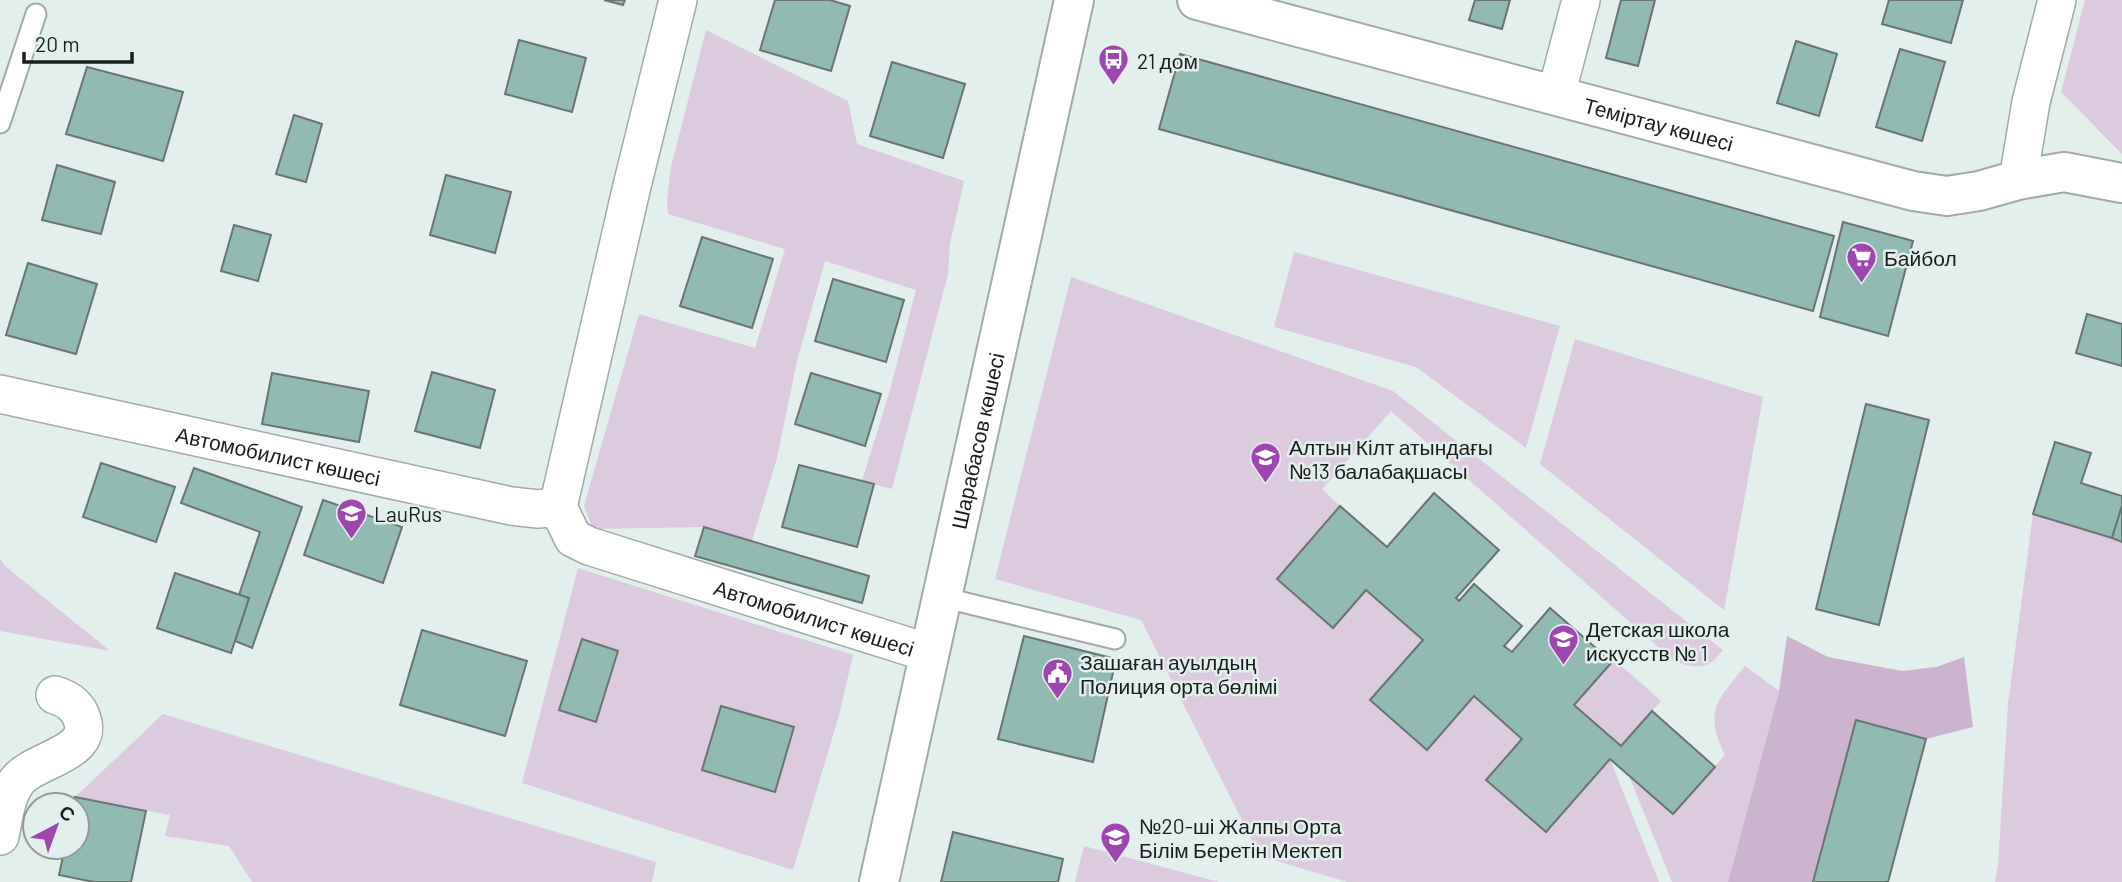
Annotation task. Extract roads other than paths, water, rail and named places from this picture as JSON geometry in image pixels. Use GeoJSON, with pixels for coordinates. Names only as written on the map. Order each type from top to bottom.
{"type":"FeatureCollection","features":[{"type":"Feature","properties":{"kind":"street"},"geometry":{"type":"LineString","coordinates":[[558,507],[678,0]]}},
{"type":"Feature","properties":{"kind":"street","name":"Шарабасов көшесі"},"geometry":{"type":"LineString","coordinates":[[879,882],[1074,0]]}},
{"type":"Feature","properties":{"kind":"street","name":"Теміртау көшесі"},"geometry":{"type":"LineString","coordinates":[[1197,0],[1913,191],[1947,196],[2064,172],[2122,183]]}},
{"type":"Feature","properties":{"kind":"street"},"geometry":{"type":"LineString","coordinates":[[1556,95],[1581,0]]}},
{"type":"Feature","properties":{"kind":"street"},"geometry":{"type":"LineString","coordinates":[[2018,180],[2031,102],[2057,0]]}},
{"type":"Feature","properties":{"kind":"street","name":"Автомобилист көшесі"},"geometry":{"type":"LineString","coordinates":[[0,394],[512,506],[538,509],[558,507],[573,538],[589,546],[929,653]]}},
{"type":"Feature","properties":{"kind":"street"},"geometry":{"type":"LineString","coordinates":[[2,817],[12,790],[22,775],[69,750],[82,739],[84,730],[80,713],[65,698],[55,695]]}},
{"type":"Feature","properties":{"kind":"lane"},"geometry":{"type":"LineString","coordinates":[[0,123],[36,14]]}},
{"type":"Feature","properties":{"kind":"lane"},"geometry":{"type":"LineString","coordinates":[[942,597],[1115,639]]}},
{"type":"Feature","properties":{"kind":"place","name":"21 дом"},"geometry":{"type":"Point","coordinates":[1114,87]}},
{"type":"Feature","properties":{"kind":"place","name":"Байбол"},"geometry":{"type":"Point","coordinates":[1861,284]}},
{"type":"Feature","properties":{"kind":"place","name":"Алтын Кілт атындағы №13 балабақшасы"},"geometry":{"type":"Point","coordinates":[1266,485]}},
{"type":"Feature","properties":{"kind":"place","name":"LauRus"},"geometry":{"type":"Point","coordinates":[351,540]}},
{"type":"Feature","properties":{"kind":"place","name":"Детская школа искусств № 1"},"geometry":{"type":"Point","coordinates":[1563,667]}},
{"type":"Feature","properties":{"kind":"place","name":"Зашаған ауылдың Полиция орта бөлімі"},"geometry":{"type":"Point","coordinates":[1057,700]}},
{"type":"Feature","properties":{"kind":"place","name":"№20-ші Жалпы Орта Білім Беретін Мектеп"},"geometry":{"type":"Point","coordinates":[1116,864]}}]}
